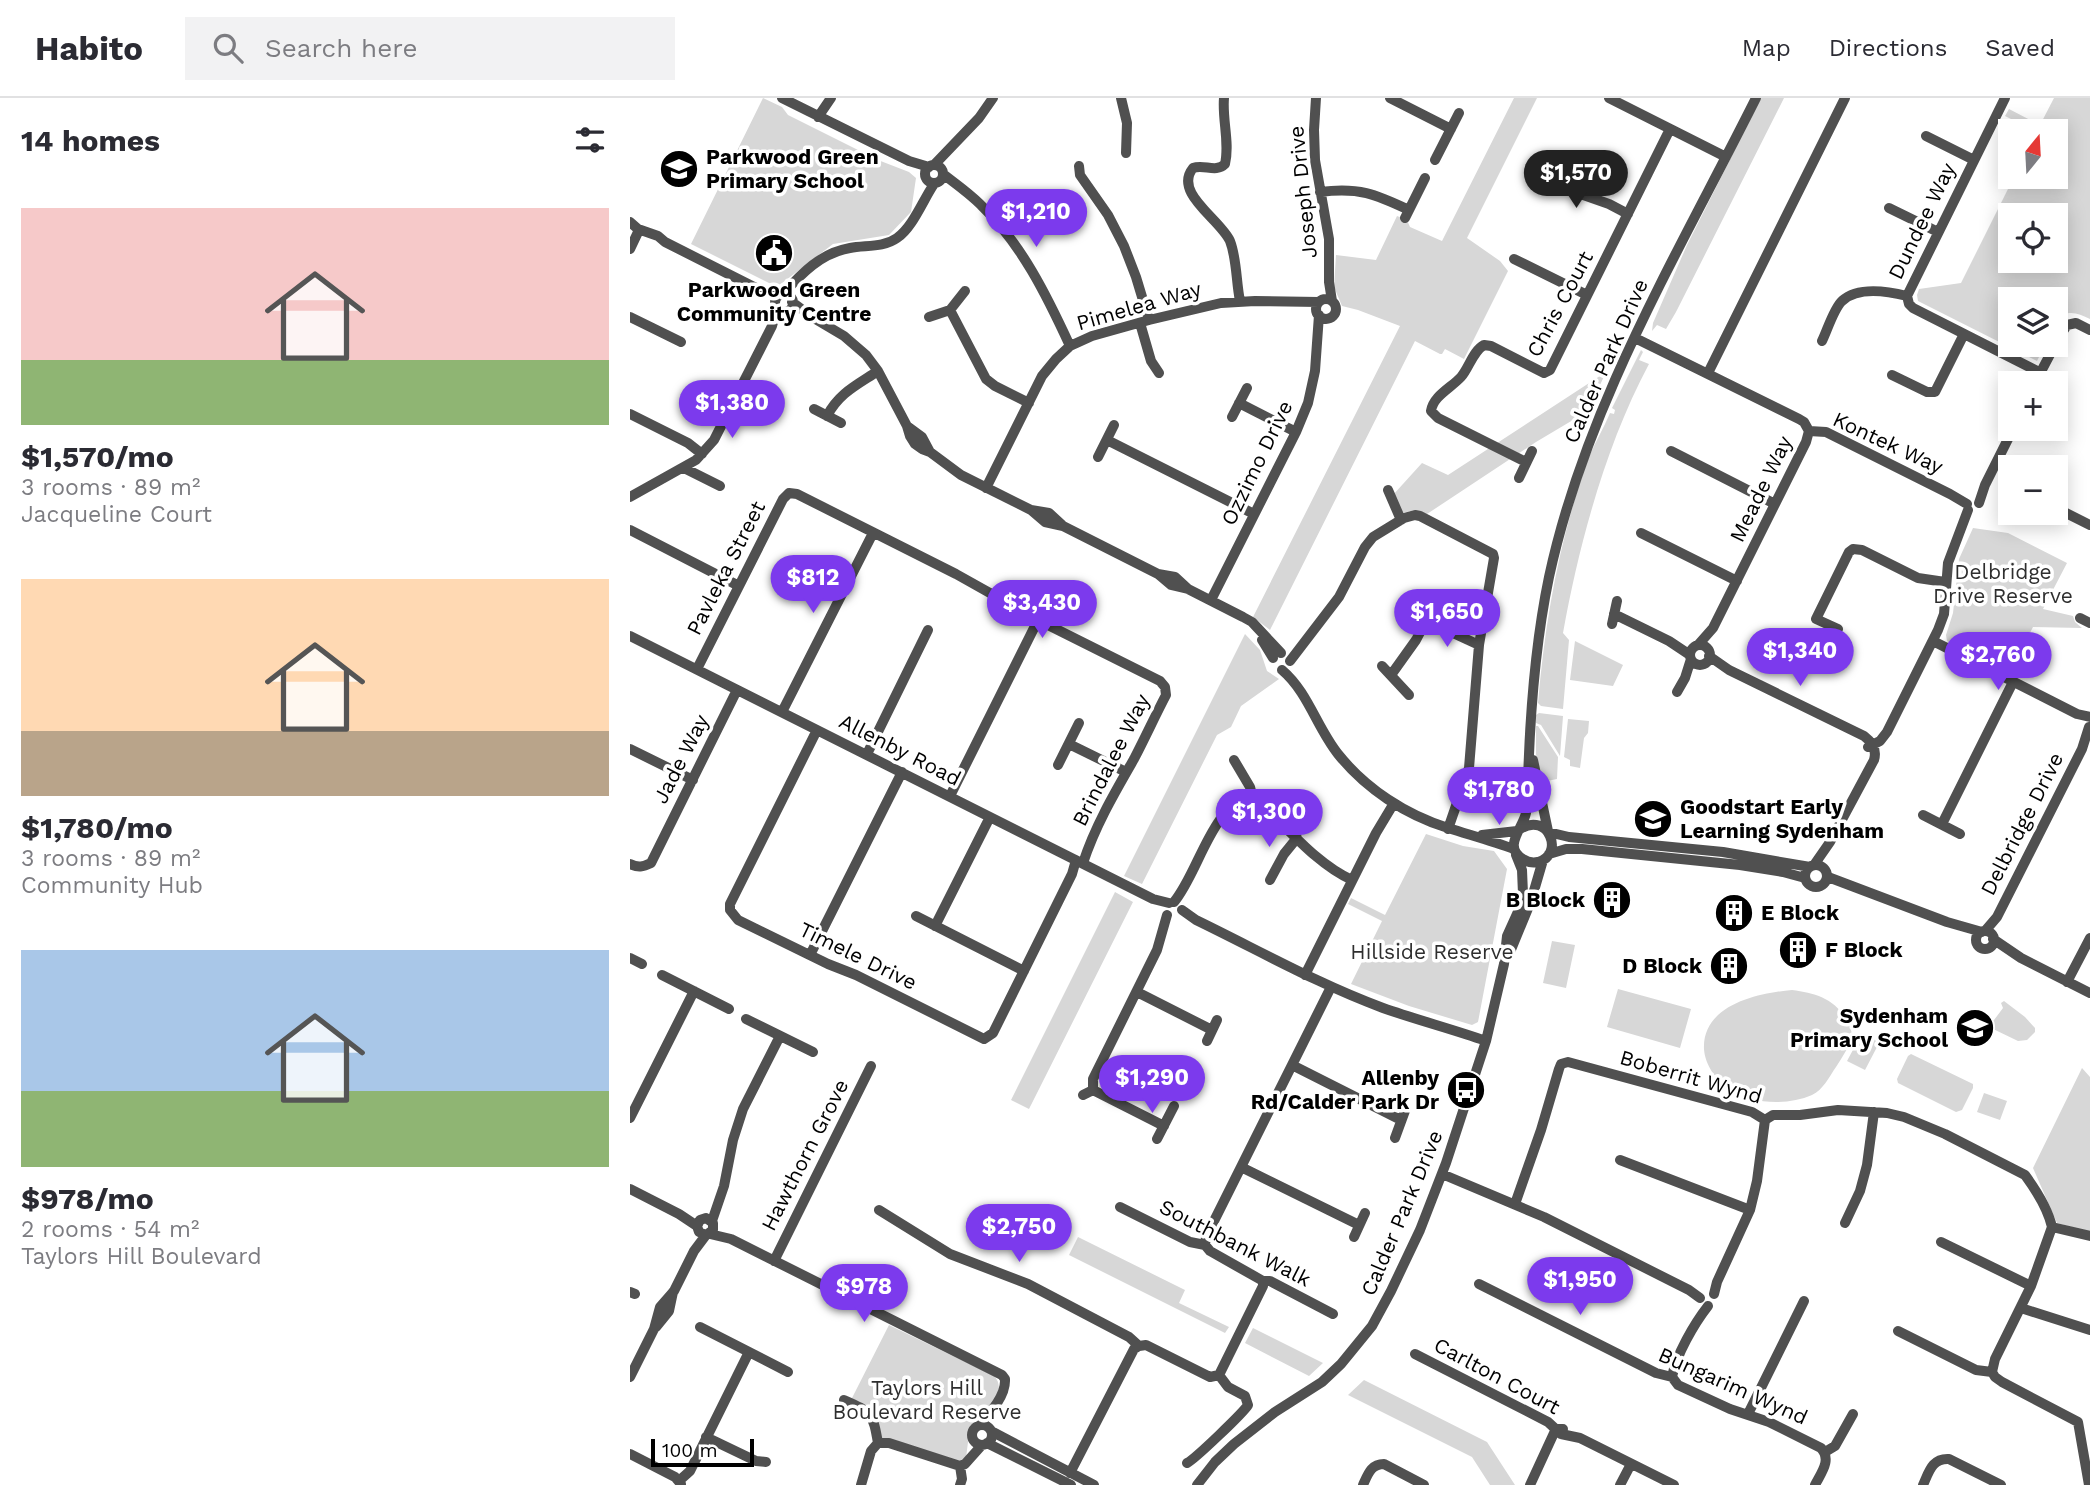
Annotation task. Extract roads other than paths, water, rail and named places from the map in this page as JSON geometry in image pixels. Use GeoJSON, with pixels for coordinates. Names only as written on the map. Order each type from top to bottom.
{"type":"FeatureCollection","features":[{"type":"Feature","properties":{"kind":"street"},"geometry":{"type":"LineString","coordinates":[[782,98],[959,187],[982,205],[1030,268],[1070,346]]}},
{"type":"Feature","properties":{"kind":"street"},"geometry":{"type":"LineString","coordinates":[[818,117],[831,98]]}},
{"type":"Feature","properties":{"kind":"street"},"geometry":{"type":"LineString","coordinates":[[630,497],[684,468],[702,454],[729,412],[797,280],[815,262],[835,252],[883,244],[897,238],[907,229],[934,174],[950,149],[995,98]]}},
{"type":"Feature","properties":{"kind":"street"},"geometry":{"type":"LineString","coordinates":[[1121,98],[1127,123],[1126,153]]}},
{"type":"Feature","properties":{"kind":"street"},"geometry":{"type":"LineString","coordinates":[[1224,98],[1223,120],[1227,142],[1225,164],[1216,169],[1200,166],[1193,168],[1189,173],[1189,183],[1195,200],[1219,223],[1230,242],[1238,301]]}},
{"type":"Feature","properties":{"kind":"street","name":"Joseph Drive"},"geometry":{"type":"LineString","coordinates":[[1316,98],[1314,140],[1329,239],[1329,282],[1323,308]]}},
{"type":"Feature","properties":{"kind":"street"},"geometry":{"type":"LineString","coordinates":[[1390,98],[1451,129]]}},
{"type":"Feature","properties":{"kind":"street"},"geometry":{"type":"LineString","coordinates":[[1609,98],[1726,157]]}},
{"type":"Feature","properties":{"kind":"street","name":"Calder Park Drive"},"geometry":{"type":"LineString","coordinates":[[1519,830],[1526,813],[1533,678],[1540,625],[1561,529],[1592,434],[1635,338],[1756,98]]}},
{"type":"Feature","properties":{"kind":"street"},"geometry":{"type":"LineString","coordinates":[[1708,373],[1845,98]]}},
{"type":"Feature","properties":{"kind":"street","name":"Dundee Way"},"geometry":{"type":"LineString","coordinates":[[2005,98],[1907,296],[1913,308],[2026,371]]}},
{"type":"Feature","properties":{"kind":"street"},"geometry":{"type":"LineString","coordinates":[[1435,160],[1459,113]]}},
{"type":"Feature","properties":{"kind":"street","name":"Chris Court"},"geometry":{"type":"LineString","coordinates":[[1526,462],[1438,418],[1431,411],[1433,403],[1464,374],[1478,348],[1484,345],[1544,373],[1550,370],[1670,129]]}},
{"type":"Feature","properties":{"kind":"street"},"geometry":{"type":"LineString","coordinates":[[1926,136],[1974,160]]}},
{"type":"Feature","properties":{"kind":"street"},"geometry":{"type":"LineString","coordinates":[[1079,166],[1080,175],[1108,215],[1124,246],[1136,277],[1151,361],[1159,373]]}},
{"type":"Feature","properties":{"kind":"street"},"geometry":{"type":"LineString","coordinates":[[1545,172],[1572,191],[1628,214]]}},
{"type":"Feature","properties":{"kind":"street"},"geometry":{"type":"LineString","coordinates":[[1320,192],[1356,190],[1373,194],[1407,214],[1425,178]]}},
{"type":"Feature","properties":{"kind":"street"},"geometry":{"type":"LineString","coordinates":[[1889,208],[1938,232]]}},
{"type":"Feature","properties":{"kind":"street"},"geometry":{"type":"LineString","coordinates":[[630,249],[634,229],[658,236],[844,336],[866,355],[878,371],[915,444],[961,475],[1031,510],[1045,522],[1063,526],[1158,574],[1171,584],[1188,589],[1228,609],[1284,660],[1323,734],[1357,775],[1394,803],[1429,821],[1515,850]]}},
{"type":"Feature","properties":{"kind":"street"},"geometry":{"type":"LineString","coordinates":[[1514,259],[1587,295]]}},
{"type":"Feature","properties":{"kind":"street"},"geometry":{"type":"LineString","coordinates":[[929,317],[950,310],[965,291]]}},
{"type":"Feature","properties":{"kind":"street"},"geometry":{"type":"LineString","coordinates":[[1822,341],[1841,302],[1854,294],[1866,291],[1907,296]]}},
{"type":"Feature","properties":{"kind":"street","name":"Pimelea Way"},"geometry":{"type":"LineString","coordinates":[[986,488],[1045,372],[1070,346],[1092,336],[1200,307],[1238,301],[1277,301],[1323,308]]}},
{"type":"Feature","properties":{"kind":"street","name":"Ozzimo Drive"},"geometry":{"type":"LineString","coordinates":[[1211,600],[1296,432],[1312,387],[1323,308]]}},
{"type":"Feature","properties":{"kind":"street"},"geometry":{"type":"LineString","coordinates":[[950,310],[986,379],[1029,403]]}},
{"type":"Feature","properties":{"kind":"street"},"geometry":{"type":"LineString","coordinates":[[630,317],[681,342]]}},
{"type":"Feature","properties":{"kind":"street"},"geometry":{"type":"LineString","coordinates":[[2068,325],[2076,323],[2090,330]]}},
{"type":"Feature","properties":{"kind":"street"},"geometry":{"type":"LineString","coordinates":[[1892,375],[1927,393],[1935,392],[1964,334]]}},
{"type":"Feature","properties":{"kind":"street","name":"Meade Way"},"geometry":{"type":"LineString","coordinates":[[1635,338],[1799,419],[1809,431],[1806,442],[1699,655]]}},
{"type":"Feature","properties":{"kind":"street"},"geometry":{"type":"LineString","coordinates":[[827,416],[841,396],[878,371]]}},
{"type":"Feature","properties":{"kind":"street"},"geometry":{"type":"LineString","coordinates":[[1232,417],[1247,388]]}},
{"type":"Feature","properties":{"kind":"street"},"geometry":{"type":"LineString","coordinates":[[1239,403],[1296,432]]}},
{"type":"Feature","properties":{"kind":"street"},"geometry":{"type":"LineString","coordinates":[[814,410],[841,423]]}},
{"type":"Feature","properties":{"kind":"street"},"geometry":{"type":"LineString","coordinates":[[630,414],[688,443],[702,454]]}},
{"type":"Feature","properties":{"kind":"street"},"geometry":{"type":"LineString","coordinates":[[1098,457],[1114,425]]}},
{"type":"Feature","properties":{"kind":"street","name":"Kontek Way"},"geometry":{"type":"LineString","coordinates":[[1809,431],[1826,432],[1972,504]]}},
{"type":"Feature","properties":{"kind":"street"},"geometry":{"type":"LineString","coordinates":[[1107,440],[1254,513]]}},
{"type":"Feature","properties":{"kind":"street"},"geometry":{"type":"LineString","coordinates":[[1870,746],[1880,741],[1887,732],[1933,641],[1944,614],[1945,582],[1950,556],[1972,504],[1985,485],[2007,441]]}},
{"type":"Feature","properties":{"kind":"street"},"geometry":{"type":"LineString","coordinates":[[1519,478],[1532,451]]}},
{"type":"Feature","properties":{"kind":"street"},"geometry":{"type":"LineString","coordinates":[[1671,451],[1775,503]]}},
{"type":"Feature","properties":{"kind":"street"},"geometry":{"type":"LineString","coordinates":[[684,468],[720,486]]}},
{"type":"Feature","properties":{"kind":"street"},"geometry":{"type":"LineString","coordinates":[[1388,490],[1401,520]]}},
{"type":"Feature","properties":{"kind":"street","name":"Pavleka Street"},"geometry":{"type":"LineString","coordinates":[[697,669],[783,499],[789,493],[797,494]]}},
{"type":"Feature","properties":{"kind":"street","name":"Brindalee Way"},"geometry":{"type":"LineString","coordinates":[[797,494],[956,573],[1038,620],[1164,684],[1166,695],[1080,861]]}},
{"type":"Feature","properties":{"kind":"street"},"geometry":{"type":"LineString","coordinates":[[1284,660],[1300,645],[1339,597],[1373,537],[1401,520],[1415,514],[1493,554],[1479,645],[1469,768],[1451,829]]}},
{"type":"Feature","properties":{"kind":"street"},"geometry":{"type":"LineString","coordinates":[[2068,514],[2090,525]]}},
{"type":"Feature","properties":{"kind":"street"},"geometry":{"type":"LineString","coordinates":[[630,530],[739,586]]}},
{"type":"Feature","properties":{"kind":"street"},"geometry":{"type":"LineString","coordinates":[[782,712],[873,533]]}},
{"type":"Feature","properties":{"kind":"street"},"geometry":{"type":"LineString","coordinates":[[1641,533],[1737,581]]}},
{"type":"Feature","properties":{"kind":"street"},"geometry":{"type":"LineString","coordinates":[[1838,629],[1816,619],[1849,552],[1853,549],[1862,550],[1919,578],[1945,582]]}},
{"type":"Feature","properties":{"kind":"street"},"geometry":{"type":"LineString","coordinates":[[1617,601],[1613,619],[1669,640],[1857,734],[1870,746],[1869,767],[1830,842],[1815,888],[1808,885],[1806,872],[1820,872]]}},
{"type":"Feature","properties":{"kind":"street"},"geometry":{"type":"LineString","coordinates":[[1391,675],[1405,657],[1434,606]]}},
{"type":"Feature","properties":{"kind":"street"},"geometry":{"type":"LineString","coordinates":[[950,796],[1038,620]]}},
{"type":"Feature","properties":{"kind":"street"},"geometry":{"type":"LineString","coordinates":[[1427,621],[1479,645]]}},
{"type":"Feature","properties":{"kind":"street"},"geometry":{"type":"LineString","coordinates":[[867,754],[928,630]]}},
{"type":"Feature","properties":{"kind":"street","name":"Allenby Road"},"geometry":{"type":"LineString","coordinates":[[630,636],[1305,975],[1406,1016],[1487,1039]]}},
{"type":"Feature","properties":{"kind":"street"},"geometry":{"type":"LineString","coordinates":[[1933,641],[2077,714],[2090,724]]}},
{"type":"Feature","properties":{"kind":"street"},"geometry":{"type":"LineString","coordinates":[[1677,692],[1699,655]]}},
{"type":"Feature","properties":{"kind":"street"},"geometry":{"type":"LineString","coordinates":[[1382,666],[1409,695]]}},
{"type":"Feature","properties":{"kind":"street"},"geometry":{"type":"LineString","coordinates":[[1942,824],[2013,682]]}},
{"type":"Feature","properties":{"kind":"street","name":"Jade Way"},"geometry":{"type":"LineString","coordinates":[[630,864],[644,867],[651,863],[737,690]]}},
{"type":"Feature","properties":{"kind":"street"},"geometry":{"type":"LineString","coordinates":[[1058,765],[1079,723]]}},
{"type":"Feature","properties":{"kind":"street","name":"Delbridge Drive"},"geometry":{"type":"LineString","coordinates":[[1986,938],[2082,749],[2090,724]]}},
{"type":"Feature","properties":{"kind":"street","name":"Timele Drive"},"geometry":{"type":"LineString","coordinates":[[817,730],[730,904],[730,910],[738,919],[810,955],[984,1039],[993,1032],[1080,861]]}},
{"type":"Feature","properties":{"kind":"street","name":"Delbridge Drive"},"geometry":{"type":"LineString","coordinates":[[2082,749],[2090,738]]}},
{"type":"Feature","properties":{"kind":"street","name":"Calder Park Drive"},"geometry":{"type":"LineString","coordinates":[[1529,740],[1548,832]]}},
{"type":"Feature","properties":{"kind":"street"},"geometry":{"type":"LineString","coordinates":[[1069,744],[1126,772]]}},
{"type":"Feature","properties":{"kind":"street"},"geometry":{"type":"LineString","coordinates":[[630,749],[692,780]]}},
{"type":"Feature","properties":{"kind":"street"},"geometry":{"type":"LineString","coordinates":[[1234,760],[1252,795]]}},
{"type":"Feature","properties":{"kind":"street"},"geometry":{"type":"LineString","coordinates":[[810,955],[902,772]]}},
{"type":"Feature","properties":{"kind":"street"},"geometry":{"type":"LineString","coordinates":[[1164,1126],[1088,1093],[1183,890],[1220,820],[1246,797],[1258,797],[1274,816],[1336,873],[1352,880]]}},
{"type":"Feature","properties":{"kind":"street"},"geometry":{"type":"LineString","coordinates":[[1305,975],[1376,833],[1394,803]]}},
{"type":"Feature","properties":{"kind":"street"},"geometry":{"type":"LineString","coordinates":[[1923,816],[1960,834]]}},
{"type":"Feature","properties":{"kind":"street"},"geometry":{"type":"LineString","coordinates":[[935,926],[990,817]]}},
{"type":"Feature","properties":{"kind":"street"},"geometry":{"type":"LineString","coordinates":[[1473,835],[1519,830],[1531,824],[1548,832],[1617,847],[1682,854],[1805,878]]}},
{"type":"Feature","properties":{"kind":"street"},"geometry":{"type":"LineString","coordinates":[[1519,830],[1514,840],[1515,850],[1519,857],[1530,862],[1573,848],[1617,847]]}},
{"type":"Feature","properties":{"kind":"street"},"geometry":{"type":"LineString","coordinates":[[1546,857],[1552,842],[1548,832]]}},
{"type":"Feature","properties":{"kind":"street"},"geometry":{"type":"LineString","coordinates":[[1270,880],[1284,854],[1297,838]]}},
{"type":"Feature","properties":{"kind":"street","name":"Calder Park Drive"},"geometry":{"type":"LineString","coordinates":[[1197,1485],[1234,1444],[1275,1412],[1322,1382],[1357,1346],[1373,1326],[1402,1270],[1460,1126],[1487,1039],[1504,964],[1507,936],[1523,894],[1522,870],[1515,850]]}},
{"type":"Feature","properties":{"kind":"street"},"geometry":{"type":"LineString","coordinates":[[1682,854],[1742,855],[1820,872],[1986,938],[2090,993]]}},
{"type":"Feature","properties":{"kind":"street","name":"Calder Park Drive"},"geometry":{"type":"LineString","coordinates":[[1504,964],[1528,911],[1546,857]]}},
{"type":"Feature","properties":{"kind":"street"},"geometry":{"type":"LineString","coordinates":[[916,916],[1024,971]]}},
{"type":"Feature","properties":{"kind":"street"},"geometry":{"type":"LineString","coordinates":[[2067,982],[2090,937]]}},
{"type":"Feature","properties":{"kind":"street"},"geometry":{"type":"LineString","coordinates":[[630,958],[642,964]]}},
{"type":"Feature","properties":{"kind":"street"},"geometry":{"type":"LineString","coordinates":[[662,975],[729,1009]]}},
{"type":"Feature","properties":{"kind":"street"},"geometry":{"type":"LineString","coordinates":[[1205,1245],[1206,1237],[1331,987]]}},
{"type":"Feature","properties":{"kind":"street"},"geometry":{"type":"LineString","coordinates":[[630,1118],[694,991]]}},
{"type":"Feature","properties":{"kind":"street"},"geometry":{"type":"LineString","coordinates":[[1137,992],[1215,1025],[1207,1041]]}},
{"type":"Feature","properties":{"kind":"street"},"geometry":{"type":"LineString","coordinates":[[746,1020],[813,1052]]}},
{"type":"Feature","properties":{"kind":"street"},"geometry":{"type":"LineString","coordinates":[[630,1377],[654,1329],[669,1311],[674,1290],[717,1202],[743,1109],[780,1036]]}},
{"type":"Feature","properties":{"kind":"street","name":"Boberrit Wynd"},"geometry":{"type":"LineString","coordinates":[[1515,1204],[1559,1069],[1561,1064],[1568,1062],[1752,1112],[1765,1120],[1773,1115],[1838,1110],[1904,1117],[2025,1175],[2050,1218],[2052,1227]]}},
{"type":"Feature","properties":{"kind":"street"},"geometry":{"type":"LineString","coordinates":[[1292,1065],[1401,1120]]}},
{"type":"Feature","properties":{"kind":"street","name":"Hawthorn Grove"},"geometry":{"type":"LineString","coordinates":[[774,1261],[871,1066]]}},
{"type":"Feature","properties":{"kind":"street"},"geometry":{"type":"LineString","coordinates":[[1157,1139],[1174,1106]]}},
{"type":"Feature","properties":{"kind":"street"},"geometry":{"type":"LineString","coordinates":[[1395,1138],[1406,1108]]}},
{"type":"Feature","properties":{"kind":"street"},"geometry":{"type":"LineString","coordinates":[[1845,1223],[1860,1191],[1867,1165],[1874,1112]]}},
{"type":"Feature","properties":{"kind":"street"},"geometry":{"type":"LineString","coordinates":[[1672,1377],[1674,1367],[1706,1298],[1717,1282],[1750,1210],[1757,1181],[1765,1120]]}},
{"type":"Feature","properties":{"kind":"street"},"geometry":{"type":"LineString","coordinates":[[1620,1160],[1750,1210]]}},
{"type":"Feature","properties":{"kind":"street"},"geometry":{"type":"LineString","coordinates":[[1241,1167],[1359,1225]]}},
{"type":"Feature","properties":{"kind":"street"},"geometry":{"type":"LineString","coordinates":[[1441,1176],[1515,1204],[1706,1298]]}},
{"type":"Feature","properties":{"kind":"street"},"geometry":{"type":"LineString","coordinates":[[630,1189],[1002,1375],[1006,1384],[984,1435],[965,1464],[960,1466],[889,1443],[878,1443],[871,1451],[861,1485]]}},
{"type":"Feature","properties":{"kind":"street","name":"Southbank Walk"},"geometry":{"type":"LineString","coordinates":[[1120,1207],[1190,1242],[1205,1245],[1210,1251],[1263,1281],[1270,1281],[1333,1314]]}},
{"type":"Feature","properties":{"kind":"street"},"geometry":{"type":"LineString","coordinates":[[879,1210],[950,1254],[1028,1284],[1129,1337],[1139,1346]]}},
{"type":"Feature","properties":{"kind":"street"},"geometry":{"type":"LineString","coordinates":[[1354,1237],[1365,1213]]}},
{"type":"Feature","properties":{"kind":"street"},"geometry":{"type":"LineString","coordinates":[[1992,1372],[1995,1359],[2031,1286],[2052,1227],[2090,1237]]}},
{"type":"Feature","properties":{"kind":"street"},"geometry":{"type":"LineString","coordinates":[[1941,1242],[2031,1286]]}},
{"type":"Feature","properties":{"kind":"street"},"geometry":{"type":"LineString","coordinates":[[1219,1375],[1264,1286],[1263,1281]]}},
{"type":"Feature","properties":{"kind":"street","name":"Bungarim Wynd"},"geometry":{"type":"LineString","coordinates":[[1479,1284],[1656,1373],[1672,1377],[1678,1385],[1730,1409],[1769,1422],[1825,1452]]}},
{"type":"Feature","properties":{"kind":"street"},"geometry":{"type":"LineString","coordinates":[[1748,1414],[1804,1301]]}},
{"type":"Feature","properties":{"kind":"street"},"geometry":{"type":"LineString","coordinates":[[2021,1308],[2090,1330]]}},
{"type":"Feature","properties":{"kind":"street"},"geometry":{"type":"LineString","coordinates":[[700,1327],[788,1372]]}},
{"type":"Feature","properties":{"kind":"street"},"geometry":{"type":"LineString","coordinates":[[1898,1331],[1976,1370],[1992,1372],[2002,1382],[2085,1425],[2089,1485]]}},
{"type":"Feature","properties":{"kind":"street"},"geometry":{"type":"LineString","coordinates":[[1066,1481],[1133,1351],[1139,1346],[1146,1345],[1210,1377],[1219,1375]]}},
{"type":"Feature","properties":{"kind":"street"},"geometry":{"type":"LineString","coordinates":[[630,1454],[680,1483],[690,1471],[749,1352]]}},
{"type":"Feature","properties":{"kind":"street","name":"Carlton Court"},"geometry":{"type":"LineString","coordinates":[[1415,1354],[1548,1422],[1559,1432],[1580,1438],[1674,1485]]}},
{"type":"Feature","properties":{"kind":"street"},"geometry":{"type":"LineString","coordinates":[[1187,1463],[1194,1460],[1244,1413],[1248,1405],[1245,1396],[1228,1387],[1219,1375]]}},
{"type":"Feature","properties":{"kind":"street"},"geometry":{"type":"LineString","coordinates":[[844,1400],[868,1411],[874,1419],[878,1443]]}},
{"type":"Feature","properties":{"kind":"street"},"geometry":{"type":"LineString","coordinates":[[1815,1485],[1826,1463],[1825,1452],[1835,1446],[1853,1414]]}},
{"type":"Feature","properties":{"kind":"street"},"geometry":{"type":"LineString","coordinates":[[1530,1485],[1559,1432]]}},
{"type":"Feature","properties":{"kind":"street"},"geometry":{"type":"LineString","coordinates":[[984,1435],[1066,1481],[1094,1485]]}},
{"type":"Feature","properties":{"kind":"street"},"geometry":{"type":"LineString","coordinates":[[706,1437],[756,1461],[766,1462]]}},
{"type":"Feature","properties":{"kind":"street"},"geometry":{"type":"LineString","coordinates":[[1923,1485],[1935,1462],[1944,1458],[2001,1485]]}},
{"type":"Feature","properties":{"kind":"street"},"geometry":{"type":"LineString","coordinates":[[1363,1485],[1371,1468],[1384,1464],[1424,1485]]}},
{"type":"Feature","properties":{"kind":"street"},"geometry":{"type":"LineString","coordinates":[[1620,1485],[1631,1464]]}},
{"type":"Feature","properties":{"kind":"street"},"geometry":{"type":"LineString","coordinates":[[960,1466],[960,1485]]}},
{"type":"Feature","properties":{"kind":"place","name":"Parkwood Green Primary School"},"geometry":{"type":"Point","coordinates":[679,169]}},
{"type":"Feature","properties":{"kind":"place","name":"Parkwood Green Community Centre"},"geometry":{"type":"Point","coordinates":[774,253]}},
{"type":"Feature","properties":{"kind":"place","name":"Goodstart Early Learning Sydenham"},"geometry":{"type":"Point","coordinates":[1653,819]}},
{"type":"Feature","properties":{"kind":"place","name":"B Block"},"geometry":{"type":"Point","coordinates":[1612,900]}},
{"type":"Feature","properties":{"kind":"place","name":"E Block"},"geometry":{"type":"Point","coordinates":[1734,913]}},
{"type":"Feature","properties":{"kind":"place","name":"F Block"},"geometry":{"type":"Point","coordinates":[1798,950]}},
{"type":"Feature","properties":{"kind":"place","name":"D Block"},"geometry":{"type":"Point","coordinates":[1729,966]}},
{"type":"Feature","properties":{"kind":"place","name":"Sydenham Primary School"},"geometry":{"type":"Point","coordinates":[1975,1028]}},
{"type":"Feature","properties":{"kind":"place","name":"Allenby Rd/Calder Park Dr"},"geometry":{"type":"Point","coordinates":[1466,1090]}},
{"type":"Feature","properties":{"kind":"park label","name":"Delbridge Drive Reserve"},"geometry":{"type":"Point","coordinates":[2003,584]}},
{"type":"Feature","properties":{"kind":"park label","name":"Hillside Reserve"},"geometry":{"type":"Point","coordinates":[1432,952]}},
{"type":"Feature","properties":{"kind":"park label","name":"Taylors Hill Boulevard Reserve"},"geometry":{"type":"Point","coordinates":[927,1400]}}]}
